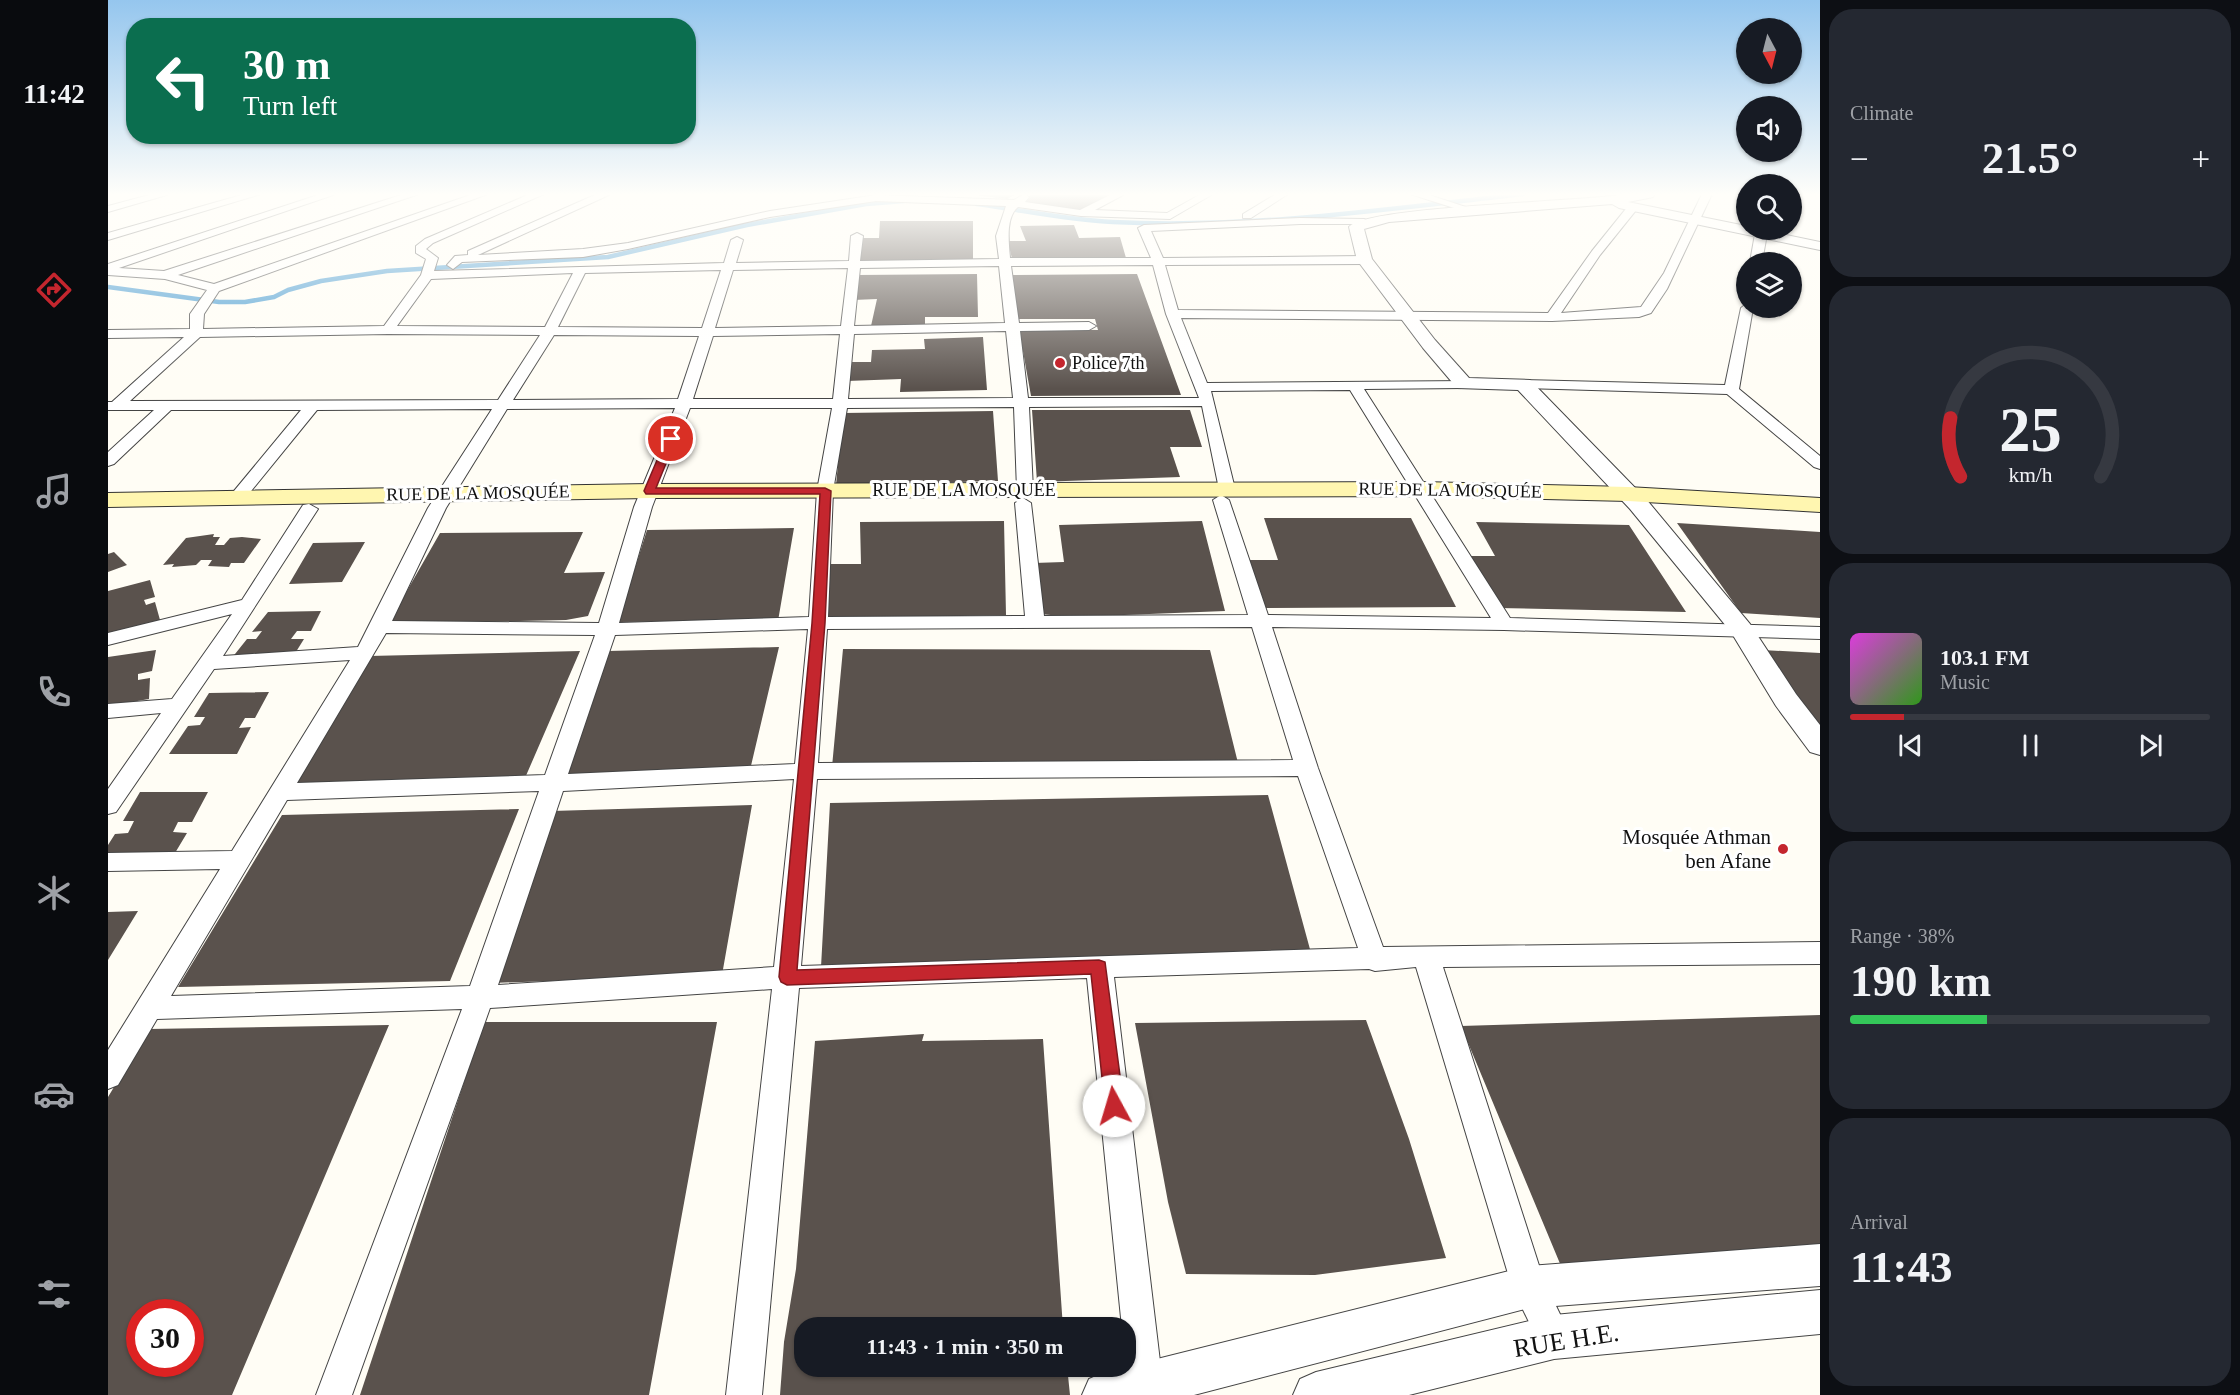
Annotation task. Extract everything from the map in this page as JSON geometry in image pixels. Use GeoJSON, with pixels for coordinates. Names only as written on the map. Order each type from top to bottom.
{"type":"FeatureCollection","features":[{"type":"Feature","properties":{"kind":"main road"},"geometry":{"type":"LineString","coordinates":[[108,513],[309,509],[442,500],[1425,494],[1820,505]]}},
{"type":"Feature","properties":{"kind":"main road","name":"RUE DE LA MOSQUÉE"},"geometry":{"type":"LineString","coordinates":[[108,500],[237,497],[442,500]]}},
{"type":"Feature","properties":{"kind":"main road"},"geometry":{"type":"LineString","coordinates":[[1633,499],[1820,513]]}},
{"type":"Feature","properties":{"kind":"street"},"geometry":{"type":"LineString","coordinates":[[108,269],[137,259]]}},
{"type":"Feature","properties":{"kind":"street"},"geometry":{"type":"LineString","coordinates":[[165,275],[214,259]]}},
{"type":"Feature","properties":{"kind":"street"},"geometry":{"type":"LineString","coordinates":[[108,269],[165,275],[215,288],[297,259]]}},
{"type":"Feature","properties":{"kind":"street"},"geometry":{"type":"LineString","coordinates":[[388,330],[427,275],[432,259]]}},
{"type":"Feature","properties":{"kind":"street"},"geometry":{"type":"LineString","coordinates":[[442,273],[459,259]]}},
{"type":"Feature","properties":{"kind":"street"},"geometry":{"type":"LineString","coordinates":[[334,1395],[480,997],[607,629],[646,499],[684,404],[731,259]]}},
{"type":"Feature","properties":{"kind":"street"},"geometry":{"type":"LineString","coordinates":[[744,1395],[806,771],[825,497],[840,403],[854,259]]}},
{"type":"Feature","properties":{"kind":"street"},"geometry":{"type":"LineString","coordinates":[[1552,318],[1592,259]]}},
{"type":"Feature","properties":{"kind":"street"},"geometry":{"type":"LineString","coordinates":[[1173,314],[1552,318],[1622,315],[1646,310],[1660,290],[1676,259]]}},
{"type":"Feature","properties":{"kind":"street"},"geometry":{"type":"LineString","coordinates":[[1158,260],[1173,314],[1208,402],[1224,495],[1260,621],[1306,768],[1375,960]]}},
{"type":"Feature","properties":{"kind":"street"},"geometry":{"type":"LineString","coordinates":[[427,275],[581,269],[1005,262],[1365,260],[1410,316],[1429,344],[1464,384]]}},
{"type":"Feature","properties":{"kind":"street"},"geometry":{"type":"LineString","coordinates":[[1005,262],[1022,402],[1024,497],[1035,621]]}},
{"type":"Feature","properties":{"kind":"street"},"geometry":{"type":"LineString","coordinates":[[108,1076],[380,627],[442,500],[550,330],[581,269]]}},
{"type":"Feature","properties":{"kind":"street"},"geometry":{"type":"LineString","coordinates":[[112,406],[196,333],[197,314],[215,288]]}},
{"type":"Feature","properties":{"kind":"street"},"geometry":{"type":"LineString","coordinates":[[1731,390],[1745,318]]}},
{"type":"Feature","properties":{"kind":"street"},"geometry":{"type":"LineString","coordinates":[[108,334],[388,330],[708,332],[846,328],[1089,326]]}},
{"type":"Feature","properties":{"kind":"street"},"geometry":{"type":"LineString","coordinates":[[1203,387],[1523,384],[1731,390],[1820,464]]}},
{"type":"Feature","properties":{"kind":"street"},"geometry":{"type":"LineString","coordinates":[[1523,384],[1633,499],[1741,629],[1786,700],[1820,745]]}},
{"type":"Feature","properties":{"kind":"street"},"geometry":{"type":"LineString","coordinates":[[1354,385],[1425,494],[1504,624]]}},
{"type":"Feature","properties":{"kind":"street"},"geometry":{"type":"LineString","coordinates":[[112,406],[1208,402]]}},
{"type":"Feature","properties":{"kind":"street"},"geometry":{"type":"LineString","coordinates":[[237,497],[313,405]]}},
{"type":"Feature","properties":{"kind":"street"},"geometry":{"type":"LineString","coordinates":[[108,461],[167,406]]}},
{"type":"Feature","properties":{"kind":"street"},"geometry":{"type":"LineString","coordinates":[[1780,429],[1820,443]]}},
{"type":"Feature","properties":{"kind":"street"},"geometry":{"type":"LineString","coordinates":[[108,806],[181,705],[309,509]]}},
{"type":"Feature","properties":{"kind":"street"},"geometry":{"type":"LineString","coordinates":[[108,639],[249,604]]}},
{"type":"Feature","properties":{"kind":"street"},"geometry":{"type":"LineString","coordinates":[[380,627],[607,629],[818,623],[1260,621],[1741,629],[1820,633]]}},
{"type":"Feature","properties":{"kind":"street"},"geometry":{"type":"LineString","coordinates":[[208,663],[364,653]]}},
{"type":"Feature","properties":{"kind":"street"},"geometry":{"type":"LineString","coordinates":[[108,711],[181,705]]}},
{"type":"Feature","properties":{"kind":"street"},"geometry":{"type":"LineString","coordinates":[[280,792],[554,783],[806,771],[1306,768]]}},
{"type":"Feature","properties":{"kind":"street"},"geometry":{"type":"LineString","coordinates":[[108,862],[239,860]]}},
{"type":"Feature","properties":{"kind":"street"},"geometry":{"type":"LineString","coordinates":[[150,1008],[480,997],[787,977],[1375,960],[1426,956],[1820,953]]}},
{"type":"Feature","properties":{"kind":"street"},"geometry":{"type":"LineString","coordinates":[[1426,956],[1529,1287],[1554,1337]]}},
{"type":"Feature","properties":{"kind":"street"},"geometry":{"type":"LineString","coordinates":[[1099,967],[1132,1392],[1529,1287],[1820,1265]]}},
{"type":"Feature","properties":{"kind":"street","name":"RUE H.E."},"geometry":{"type":"LineString","coordinates":[[1316,1395],[1554,1337],[1735,1318],[1820,1312]]}},
{"type":"Feature","properties":{"kind":"building"},"geometry":{"type":"Polygon","coordinates":[[[859,259],[967,259],[859,261],[859,259]]]}},
{"type":"Feature","properties":{"kind":"building"},"geometry":{"type":"Polygon","coordinates":[[[977,274],[978,317],[925,317],[925,325],[871,326],[877,299],[853,300],[857,275],[977,274]]]}},
{"type":"Feature","properties":{"kind":"building"},"geometry":{"type":"Polygon","coordinates":[[[1137,274],[1181,395],[1031,396],[1019,329],[1098,330],[1095,319],[1018,319],[1011,275],[1137,274]]]}},
{"type":"Feature","properties":{"kind":"building"},"geometry":{"type":"Polygon","coordinates":[[[983,337],[987,390],[900,392],[901,379],[847,381],[849,362],[871,362],[872,350],[925,349],[924,339],[983,337]]]}},
{"type":"Feature","properties":{"kind":"building"},"geometry":{"type":"Polygon","coordinates":[[[1032,410],[1190,410],[1202,447],[1170,447],[1180,477],[1037,482],[1032,410]]]}},
{"type":"Feature","properties":{"kind":"building"},"geometry":{"type":"Polygon","coordinates":[[[993,411],[998,481],[836,485],[843,413],[993,411]]]}},
{"type":"Feature","properties":{"kind":"building"},"geometry":{"type":"Polygon","coordinates":[[[1264,518],[1411,518],[1456,607],[1264,608],[1247,560],[1278,560],[1264,518]]]}},
{"type":"Feature","properties":{"kind":"building"},"geometry":{"type":"Polygon","coordinates":[[[1004,521],[1006,615],[825,619],[825,564],[861,564],[860,522],[1004,521]]]}},
{"type":"Feature","properties":{"kind":"building"},"geometry":{"type":"Polygon","coordinates":[[[1202,521],[1225,611],[1074,617],[1039,614],[1034,563],[1064,562],[1059,525],[1202,521]]]}},
{"type":"Feature","properties":{"kind":"building"},"geometry":{"type":"Polygon","coordinates":[[[1476,522],[1629,525],[1686,612],[1498,608],[1467,556],[1495,556],[1476,522]]]}},
{"type":"Feature","properties":{"kind":"building"},"geometry":{"type":"Polygon","coordinates":[[[1677,523],[1820,532],[1820,618],[1741,613],[1677,523]]]}},
{"type":"Feature","properties":{"kind":"building"},"geometry":{"type":"Polygon","coordinates":[[[794,528],[778,621],[618,622],[647,530],[794,528]]]}},
{"type":"Feature","properties":{"kind":"building"},"geometry":{"type":"Polygon","coordinates":[[[583,532],[564,573],[605,572],[588,616],[566,620],[388,624],[440,533],[583,532]]]}},
{"type":"Feature","properties":{"kind":"building"},"geometry":{"type":"Polygon","coordinates":[[[214,534],[213,537],[220,537],[215,545],[224,545],[230,538],[261,539],[244,563],[231,563],[229,567],[208,566],[212,560],[201,560],[196,565],[172,567],[174,564],[163,565],[186,538],[214,534]]]}},
{"type":"Feature","properties":{"kind":"building"},"geometry":{"type":"Polygon","coordinates":[[[365,542],[342,582],[289,584],[313,543],[365,542]]]}},
{"type":"Feature","properties":{"kind":"building"},"geometry":{"type":"Polygon","coordinates":[[[114,552],[127,565],[108,572],[108,554],[114,552]]]}},
{"type":"Feature","properties":{"kind":"building"},"geometry":{"type":"Polygon","coordinates":[[[150,580],[155,597],[144,600],[146,605],[155,602],[160,620],[108,634],[108,591],[150,580]]]}},
{"type":"Feature","properties":{"kind":"building"},"geometry":{"type":"Polygon","coordinates":[[[321,611],[311,631],[297,631],[291,639],[304,639],[294,655],[231,659],[247,639],[256,639],[262,631],[252,632],[268,612],[321,611]]]}},
{"type":"Feature","properties":{"kind":"building"},"geometry":{"type":"Polygon","coordinates":[[[779,647],[750,770],[561,779],[608,651],[779,647]]]}},
{"type":"Feature","properties":{"kind":"building"},"geometry":{"type":"Polygon","coordinates":[[[843,649],[1210,650],[1238,763],[832,767],[843,649]]]}},
{"type":"Feature","properties":{"kind":"building"},"geometry":{"type":"Polygon","coordinates":[[[156,650],[152,671],[138,674],[138,680],[150,678],[149,699],[108,706],[108,657],[156,650]]]}},
{"type":"Feature","properties":{"kind":"building"},"geometry":{"type":"Polygon","coordinates":[[[1762,650],[1820,653],[1820,733],[1762,650]]]}},
{"type":"Feature","properties":{"kind":"building"},"geometry":{"type":"Polygon","coordinates":[[[580,651],[525,778],[292,784],[369,656],[580,651]]]}},
{"type":"Feature","properties":{"kind":"building"},"geometry":{"type":"Polygon","coordinates":[[[269,692],[255,718],[245,718],[239,728],[251,727],[237,754],[169,754],[188,726],[200,725],[205,717],[194,717],[209,693],[269,692]]]}},
{"type":"Feature","properties":{"kind":"building"},"geometry":{"type":"Polygon","coordinates":[[[140,792],[208,792],[192,822],[178,822],[173,832],[187,833],[172,858],[108,859],[108,845],[115,834],[128,833],[134,821],[123,821],[140,792]]]}},
{"type":"Feature","properties":{"kind":"building"},"geometry":{"type":"Polygon","coordinates":[[[1268,795],[1311,953],[821,967],[830,803],[1268,795]]]}},
{"type":"Feature","properties":{"kind":"building"},"geometry":{"type":"Polygon","coordinates":[[[752,805],[722,975],[492,983],[552,811],[752,805]]]}},
{"type":"Feature","properties":{"kind":"building"},"geometry":{"type":"Polygon","coordinates":[[[519,809],[450,981],[178,987],[282,815],[519,809]]]}},
{"type":"Feature","properties":{"kind":"building"},"geometry":{"type":"Polygon","coordinates":[[[138,911],[108,960],[108,912],[138,911]]]}},
{"type":"Feature","properties":{"kind":"building"},"geometry":{"type":"Polygon","coordinates":[[[1820,1015],[1820,1251],[1561,1266],[1461,1026],[1820,1015]]]}},
{"type":"Feature","properties":{"kind":"building"},"geometry":{"type":"Polygon","coordinates":[[[1366,1020],[1409,1139],[1446,1258],[1315,1275],[1186,1274],[1168,1202],[1135,1023],[1366,1020]]]}},
{"type":"Feature","properties":{"kind":"building"},"geometry":{"type":"Polygon","coordinates":[[[484,1022],[717,1022],[649,1395],[360,1395],[484,1022]]]}},
{"type":"Feature","properties":{"kind":"building"},"geometry":{"type":"Polygon","coordinates":[[[389,1025],[232,1395],[108,1395],[108,1097],[149,1029],[389,1025]]]}},
{"type":"Feature","properties":{"kind":"building"},"geometry":{"type":"Polygon","coordinates":[[[924,1034],[922,1041],[1043,1039],[1062,1317],[794,1317],[794,1377],[1068,1377],[1070,1395],[780,1395],[784,1342],[796,1269],[815,1041],[924,1034]]]}},
{"type":"Feature","properties":{"kind":"waterway"},"geometry":{"type":"LineString","coordinates":[[108,287],[219,302],[245,302],[274,297],[288,290],[321,281],[387,271],[575,259]]}},
{"type":"Feature","properties":{"kind":"place","name":"Police 7th"},"geometry":{"type":"Point","coordinates":[1060,363]}},
{"type":"Feature","properties":{"kind":"place","name":"Mosquée Athman ben Afane"},"geometry":{"type":"Point","coordinates":[1783,849]}},
{"type":"Feature","properties":{"kind":"route"},"geometry":{"type":"LineString","coordinates":[[671,439],[650,491],[825,491],[818,623],[787,977],[1099,967],[1114,1106]]}}]}
